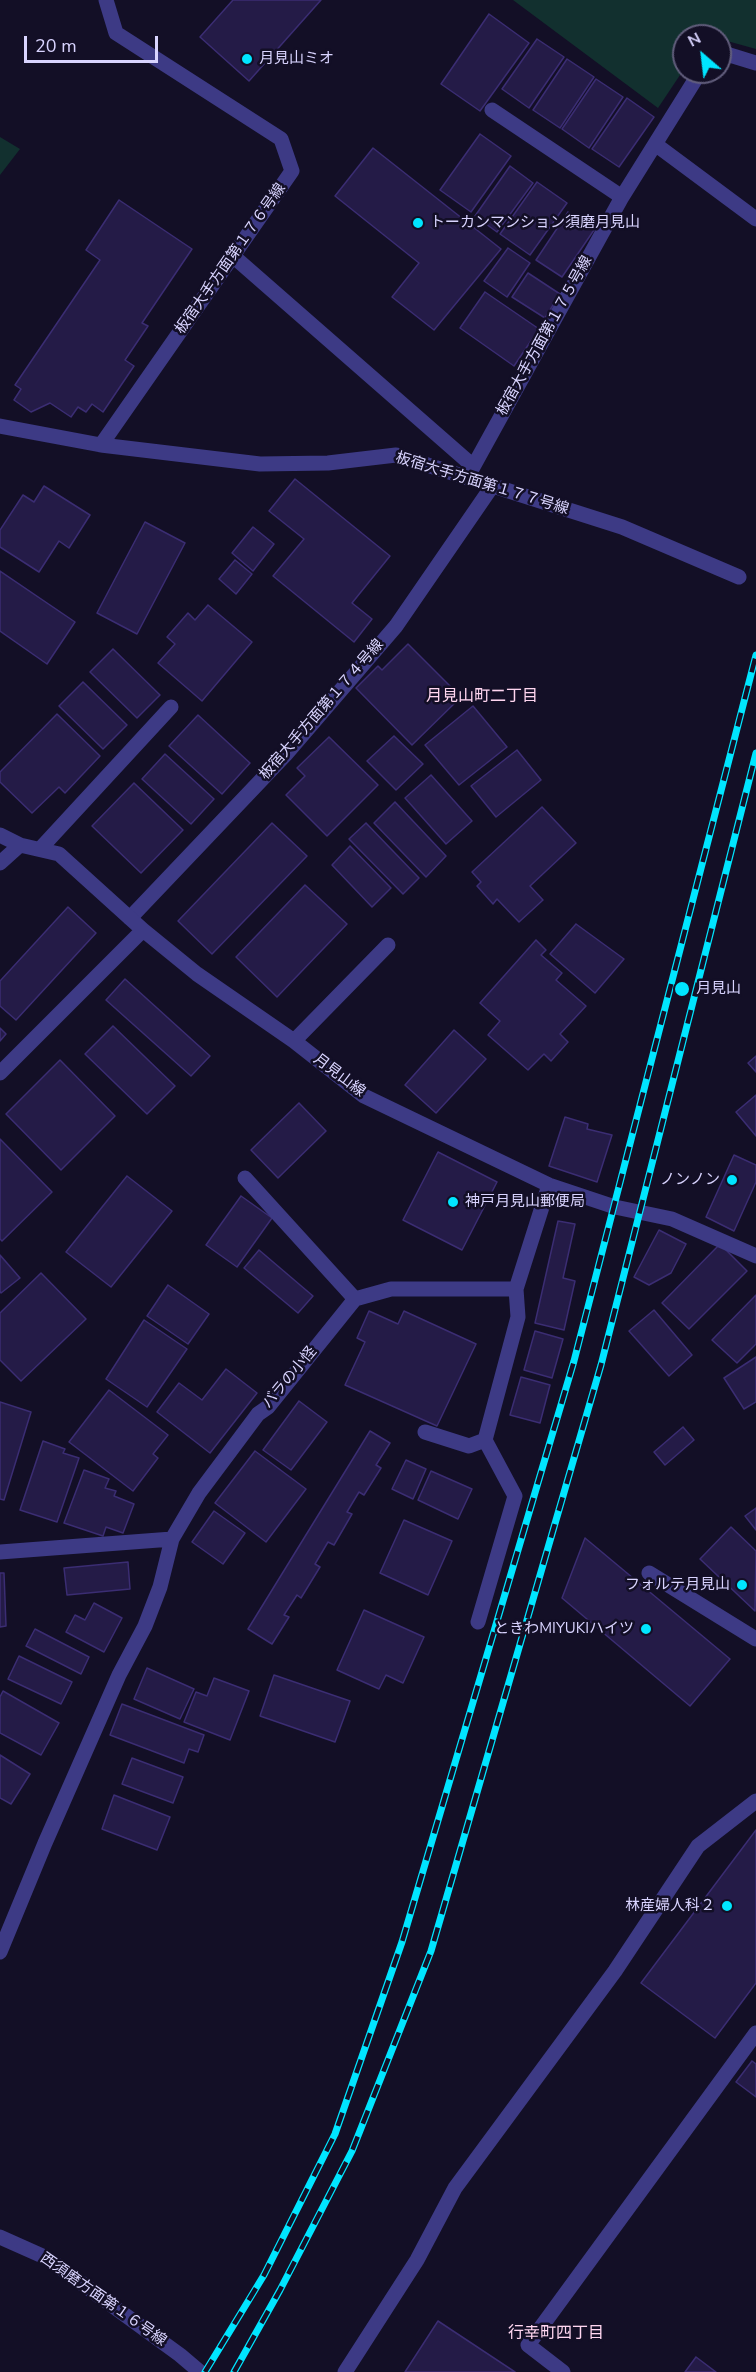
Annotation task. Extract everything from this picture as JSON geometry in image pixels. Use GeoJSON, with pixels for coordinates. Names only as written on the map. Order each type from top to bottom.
{"type":"FeatureCollection","features":[{"type":"Feature","properties":{"kind":"street","name":"板宿大手方面第１７６号線"},"geometry":{"type":"LineString","coordinates":[[101,446],[292,171],[281,140],[116,33],[106,0]]}},
{"type":"Feature","properties":{"kind":"street"},"geometry":{"type":"LineString","coordinates":[[732,56],[756,63]]}},
{"type":"Feature","properties":{"kind":"street","name":"板宿大手方面第１７５号線"},"geometry":{"type":"LineString","coordinates":[[470,472],[622,197],[692,84]]}},
{"type":"Feature","properties":{"kind":"street"},"geometry":{"type":"LineString","coordinates":[[492,110],[622,197]]}},
{"type":"Feature","properties":{"kind":"street"},"geometry":{"type":"LineString","coordinates":[[655,144],[756,219]]}},
{"type":"Feature","properties":{"kind":"street"},"geometry":{"type":"LineString","coordinates":[[233,256],[470,472]]}},
{"type":"Feature","properties":{"kind":"street","name":"板宿大手方面第１７７号線"},"geometry":{"type":"LineString","coordinates":[[0,426],[101,446],[260,464],[328,463],[396,455],[470,472],[493,485],[622,526],[739,577]]}},
{"type":"Feature","properties":{"kind":"street","name":"板宿大手方面第１７４号線"},"geometry":{"type":"LineString","coordinates":[[130,918],[286,754],[396,626],[493,485]]}},
{"type":"Feature","properties":{"kind":"street"},"geometry":{"type":"LineString","coordinates":[[40,849],[171,707]]}},
{"type":"Feature","properties":{"kind":"street","name":"月見山線"},"geometry":{"type":"LineString","coordinates":[[0,835],[20,846],[59,854],[143,930],[196,974],[294,1041],[364,1096],[549,1185],[615,1207],[672,1219],[756,1256]]}},
{"type":"Feature","properties":{"kind":"street"},"geometry":{"type":"LineString","coordinates":[[0,863],[20,846]]}},
{"type":"Feature","properties":{"kind":"street"},"geometry":{"type":"LineString","coordinates":[[0,1073],[143,930]]}},
{"type":"Feature","properties":{"kind":"street"},"geometry":{"type":"LineString","coordinates":[[294,1041],[388,945]]}},
{"type":"Feature","properties":{"kind":"street"},"geometry":{"type":"LineString","coordinates":[[245,1178],[355,1299],[391,1289],[516,1288]]}},
{"type":"Feature","properties":{"kind":"street"},"geometry":{"type":"LineString","coordinates":[[478,1622],[515,1496],[485,1440],[518,1317],[516,1288],[549,1185]]}},
{"type":"Feature","properties":{"kind":"street","name":"バラの小怪"},"geometry":{"type":"LineString","coordinates":[[0,1952],[58,1812],[119,1675],[145,1626],[160,1587],[172,1539],[199,1493],[258,1414],[268,1407],[355,1299]]}},
{"type":"Feature","properties":{"kind":"street"},"geometry":{"type":"LineString","coordinates":[[425,1432],[469,1446],[485,1440]]}},
{"type":"Feature","properties":{"kind":"street"},"geometry":{"type":"LineString","coordinates":[[0,1552],[172,1539]]}},
{"type":"Feature","properties":{"kind":"street"},"geometry":{"type":"LineString","coordinates":[[649,1573],[756,1639]]}},
{"type":"Feature","properties":{"kind":"street"},"geometry":{"type":"LineString","coordinates":[[345,2372],[417,2260],[455,2188],[615,1971],[698,1846],[756,1801]]}},
{"type":"Feature","properties":{"kind":"street"},"geometry":{"type":"LineString","coordinates":[[563,2372],[528,2344],[756,2033]]}},
{"type":"Feature","properties":{"kind":"street","name":"西須磨方面第１６号線"},"geometry":{"type":"LineString","coordinates":[[0,2236],[47,2258],[200,2372]]}},
{"type":"Feature","properties":{"kind":"green space"},"geometry":{"type":"Polygon","coordinates":[[[513,0],[756,0],[756,49],[732,42],[732,24],[672,24],[672,84],[674,84],[658,108],[513,0]]]}},
{"type":"Feature","properties":{"kind":"green space"},"geometry":{"type":"Polygon","coordinates":[[[0,137],[20,149],[0,175],[0,137]]]}},
{"type":"Feature","properties":{"kind":"building","name":"月見山ミオ"},"geometry":{"type":"Polygon","coordinates":[[[233,0],[321,0],[249,81],[200,37],[233,0]]]}},
{"type":"Feature","properties":{"kind":"building"},"geometry":{"type":"Polygon","coordinates":[[[489,14],[529,43],[480,111],[441,84],[489,14]]]}},
{"type":"Feature","properties":{"kind":"building"},"geometry":{"type":"Polygon","coordinates":[[[537,39],[564,57],[529,108],[502,89],[537,39]]]}},
{"type":"Feature","properties":{"kind":"building"},"geometry":{"type":"Polygon","coordinates":[[[567,59],[594,77],[560,128],[533,110],[567,59]]]}},
{"type":"Feature","properties":{"kind":"building"},"geometry":{"type":"Polygon","coordinates":[[[596,79],[623,97],[589,148],[562,129],[596,79]]]}},
{"type":"Feature","properties":{"kind":"building"},"geometry":{"type":"Polygon","coordinates":[[[627,98],[654,117],[619,167],[592,149],[627,98]]]}},
{"type":"Feature","properties":{"kind":"building"},"geometry":{"type":"Polygon","coordinates":[[[480,134],[511,156],[471,212],[440,190],[480,134]]]}},
{"type":"Feature","properties":{"kind":"building","name":"トーカンマンション須磨月見山"},"geometry":{"type":"Polygon","coordinates":[[[373,148],[501,249],[434,330],[392,297],[419,263],[335,196],[373,148]]]}},
{"type":"Feature","properties":{"kind":"building"},"geometry":{"type":"Polygon","coordinates":[[[510,166],[533,183],[497,232],[475,216],[510,166]]]}},
{"type":"Feature","properties":{"kind":"building"},"geometry":{"type":"Polygon","coordinates":[[[537,182],[567,203],[530,255],[500,234],[537,182]]]}},
{"type":"Feature","properties":{"kind":"building"},"geometry":{"type":"Polygon","coordinates":[[[119,200],[192,249],[142,323],[148,326],[125,360],[134,366],[103,412],[92,404],[86,412],[78,407],[71,417],[50,403],[31,412],[14,400],[21,389],[15,385],[100,260],[86,250],[119,200]]]}},
{"type":"Feature","properties":{"kind":"building"},"geometry":{"type":"Polygon","coordinates":[[[568,212],[594,230],[562,277],[536,260],[568,212]]]}},
{"type":"Feature","properties":{"kind":"building"},"geometry":{"type":"Polygon","coordinates":[[[508,248],[530,263],[507,297],[484,281],[508,248]]]}},
{"type":"Feature","properties":{"kind":"building"},"geometry":{"type":"Polygon","coordinates":[[[528,273],[560,294],[545,318],[512,297],[528,273]]]}},
{"type":"Feature","properties":{"kind":"building"},"geometry":{"type":"Polygon","coordinates":[[[485,292],[539,329],[514,366],[460,328],[485,292]]]}},
{"type":"Feature","properties":{"kind":"building"},"geometry":{"type":"Polygon","coordinates":[[[295,479],[390,556],[352,603],[372,619],[354,642],[273,576],[304,539],[269,511],[295,479]]]}},
{"type":"Feature","properties":{"kind":"building"},"geometry":{"type":"Polygon","coordinates":[[[44,486],[90,515],[69,548],[59,541],[39,572],[0,547],[0,530],[23,495],[34,502],[44,486]]]}},
{"type":"Feature","properties":{"kind":"building"},"geometry":{"type":"Polygon","coordinates":[[[145,522],[185,543],[137,634],[97,613],[145,522]]]}},
{"type":"Feature","properties":{"kind":"building"},"geometry":{"type":"Polygon","coordinates":[[[253,527],[274,544],[253,571],[232,553],[253,527]]]}},
{"type":"Feature","properties":{"kind":"building"},"geometry":{"type":"Polygon","coordinates":[[[235,560],[252,574],[236,594],[219,579],[235,560]]]}},
{"type":"Feature","properties":{"kind":"building"},"geometry":{"type":"Polygon","coordinates":[[[0,571],[75,622],[47,664],[0,631],[0,571]]]}},
{"type":"Feature","properties":{"kind":"building"},"geometry":{"type":"Polygon","coordinates":[[[208,605],[252,642],[202,701],[158,663],[175,644],[167,637],[188,613],[195,620],[208,605]]]}},
{"type":"Feature","properties":{"kind":"building"},"geometry":{"type":"Polygon","coordinates":[[[408,644],[461,697],[412,745],[356,688],[378,666],[382,670],[408,644]]]}},
{"type":"Feature","properties":{"kind":"building"},"geometry":{"type":"Polygon","coordinates":[[[113,649],[160,695],[137,718],[90,672],[113,649]]]}},
{"type":"Feature","properties":{"kind":"building"},"geometry":{"type":"Polygon","coordinates":[[[83,682],[127,725],[103,749],[59,706],[83,682]]]}},
{"type":"Feature","properties":{"kind":"building"},"geometry":{"type":"Polygon","coordinates":[[[473,706],[507,747],[459,785],[425,745],[473,706]]]}},
{"type":"Feature","properties":{"kind":"building"},"geometry":{"type":"Polygon","coordinates":[[[57,714],[100,756],[65,793],[59,787],[32,813],[0,782],[0,772],[57,714]]]}},
{"type":"Feature","properties":{"kind":"building"},"geometry":{"type":"Polygon","coordinates":[[[198,715],[250,763],[222,794],[169,746],[198,715]]]}},
{"type":"Feature","properties":{"kind":"building"},"geometry":{"type":"Polygon","coordinates":[[[394,736],[423,764],[396,790],[367,761],[394,736]]]}},
{"type":"Feature","properties":{"kind":"building"},"geometry":{"type":"Polygon","coordinates":[[[329,737],[378,785],[327,836],[286,795],[305,776],[297,768],[329,737]]]}},
{"type":"Feature","properties":{"kind":"building"},"geometry":{"type":"Polygon","coordinates":[[[517,750],[541,780],[496,817],[471,786],[517,750]]]}},
{"type":"Feature","properties":{"kind":"building"},"geometry":{"type":"Polygon","coordinates":[[[165,754],[214,799],[191,824],[142,779],[165,754]]]}},
{"type":"Feature","properties":{"kind":"building"},"geometry":{"type":"Polygon","coordinates":[[[431,775],[472,821],[446,844],[405,798],[431,775]]]}},
{"type":"Feature","properties":{"kind":"building"},"geometry":{"type":"Polygon","coordinates":[[[134,783],[183,830],[141,873],[92,826],[134,783]]]}},
{"type":"Feature","properties":{"kind":"building"},"geometry":{"type":"Polygon","coordinates":[[[395,802],[446,856],[426,877],[374,823],[395,802]]]}},
{"type":"Feature","properties":{"kind":"building"},"geometry":{"type":"Polygon","coordinates":[[[542,807],[576,843],[530,886],[543,900],[519,922],[497,899],[493,904],[477,886],[481,882],[472,872],[542,807]]]}},
{"type":"Feature","properties":{"kind":"building"},"geometry":{"type":"Polygon","coordinates":[[[272,823],[307,856],[212,954],[178,921],[272,823]]]}},
{"type":"Feature","properties":{"kind":"building"},"geometry":{"type":"Polygon","coordinates":[[[366,823],[419,878],[403,894],[349,839],[366,823]]]}},
{"type":"Feature","properties":{"kind":"building"},"geometry":{"type":"Polygon","coordinates":[[[350,846],[391,888],[372,907],[332,865],[350,846]]]}},
{"type":"Feature","properties":{"kind":"building"},"geometry":{"type":"Polygon","coordinates":[[[305,885],[347,924],[277,997],[236,957],[305,885]]]}},
{"type":"Feature","properties":{"kind":"building"},"geometry":{"type":"Polygon","coordinates":[[[68,907],[96,933],[16,1020],[0,1006],[0,981],[68,907]]]}},
{"type":"Feature","properties":{"kind":"building"},"geometry":{"type":"Polygon","coordinates":[[[576,924],[624,959],[595,993],[550,954],[576,924]]]}},
{"type":"Feature","properties":{"kind":"building"},"geometry":{"type":"Polygon","coordinates":[[[536,940],[546,950],[541,955],[562,973],[556,980],[586,1006],[560,1034],[568,1042],[551,1061],[544,1054],[528,1070],[488,1035],[500,1021],[480,1003],[536,940]]]}},
{"type":"Feature","properties":{"kind":"building"},"geometry":{"type":"Polygon","coordinates":[[[125,979],[210,1056],[191,1076],[106,1000],[125,979]]]}},
{"type":"Feature","properties":{"kind":"building"},"geometry":{"type":"Polygon","coordinates":[[[113,1026],[175,1086],[147,1114],[85,1054],[113,1026]]]}},
{"type":"Feature","properties":{"kind":"building"},"geometry":{"type":"Polygon","coordinates":[[[0,1028],[6,1034],[0,1041],[0,1028]]]}},
{"type":"Feature","properties":{"kind":"building"},"geometry":{"type":"Polygon","coordinates":[[[454,1030],[486,1059],[436,1113],[405,1085],[454,1030]]]}},
{"type":"Feature","properties":{"kind":"building"},"geometry":{"type":"Polygon","coordinates":[[[756,1056],[756,1072],[748,1063],[756,1056]]]}},
{"type":"Feature","properties":{"kind":"building"},"geometry":{"type":"Polygon","coordinates":[[[60,1060],[115,1116],[61,1170],[6,1114],[60,1060]]]}},
{"type":"Feature","properties":{"kind":"building"},"geometry":{"type":"Polygon","coordinates":[[[756,1095],[756,1136],[736,1112],[756,1095]]]}},
{"type":"Feature","properties":{"kind":"building"},"geometry":{"type":"Polygon","coordinates":[[[299,1103],[326,1131],[278,1178],[251,1150],[299,1103]]]}},
{"type":"Feature","properties":{"kind":"building"},"geometry":{"type":"Polygon","coordinates":[[[565,1117],[588,1124],[587,1129],[612,1135],[597,1182],[549,1166],[565,1117]]]}},
{"type":"Feature","properties":{"kind":"building"},"geometry":{"type":"Polygon","coordinates":[[[0,1139],[52,1192],[2,1241],[0,1239],[0,1139]]]}},
{"type":"Feature","properties":{"kind":"building"},"geometry":{"type":"Polygon","coordinates":[[[438,1152],[497,1182],[462,1250],[403,1220],[438,1152]]]}},
{"type":"Feature","properties":{"kind":"building"},"geometry":{"type":"Polygon","coordinates":[[[734,1155],[756,1165],[756,1182],[734,1231],[706,1217],[734,1155]]]}},
{"type":"Feature","properties":{"kind":"building"},"geometry":{"type":"Polygon","coordinates":[[[127,1176],[172,1211],[111,1287],[66,1252],[127,1176]]]}},
{"type":"Feature","properties":{"kind":"building"},"geometry":{"type":"Polygon","coordinates":[[[241,1196],[272,1218],[237,1267],[206,1245],[241,1196]]]}},
{"type":"Feature","properties":{"kind":"building"},"geometry":{"type":"Polygon","coordinates":[[[558,1221],[575,1224],[563,1278],[575,1281],[564,1330],[535,1323],[558,1221]]]}},
{"type":"Feature","properties":{"kind":"building"},"geometry":{"type":"Polygon","coordinates":[[[659,1230],[686,1244],[671,1273],[649,1285],[634,1277],[659,1230]]]}},
{"type":"Feature","properties":{"kind":"building"},"geometry":{"type":"Polygon","coordinates":[[[720,1244],[747,1271],[689,1329],[662,1303],[720,1244]]]}},
{"type":"Feature","properties":{"kind":"building"},"geometry":{"type":"Polygon","coordinates":[[[259,1250],[313,1296],[298,1313],[244,1268],[259,1250]]]}},
{"type":"Feature","properties":{"kind":"building"},"geometry":{"type":"Polygon","coordinates":[[[0,1255],[20,1278],[1,1293],[0,1291],[0,1255]]]}},
{"type":"Feature","properties":{"kind":"building"},"geometry":{"type":"Polygon","coordinates":[[[41,1273],[86,1319],[21,1381],[0,1360],[0,1313],[41,1273]]]}},
{"type":"Feature","properties":{"kind":"building"},"geometry":{"type":"Polygon","coordinates":[[[168,1285],[209,1314],[188,1344],[147,1316],[168,1285]]]}},
{"type":"Feature","properties":{"kind":"building"},"geometry":{"type":"Polygon","coordinates":[[[756,1295],[756,1344],[737,1363],[712,1340],[756,1295]]]}},
{"type":"Feature","properties":{"kind":"building"},"geometry":{"type":"Polygon","coordinates":[[[654,1310],[692,1355],[669,1376],[629,1331],[654,1310]]]}},
{"type":"Feature","properties":{"kind":"building"},"geometry":{"type":"Polygon","coordinates":[[[369,1311],[398,1324],[404,1311],[476,1344],[437,1426],[345,1385],[365,1342],[357,1338],[369,1311]]]}},
{"type":"Feature","properties":{"kind":"building"},"geometry":{"type":"Polygon","coordinates":[[[144,1320],[187,1349],[147,1407],[106,1379],[144,1320]]]}},
{"type":"Feature","properties":{"kind":"building"},"geometry":{"type":"Polygon","coordinates":[[[535,1331],[563,1339],[552,1378],[524,1370],[535,1331]]]}},
{"type":"Feature","properties":{"kind":"building"},"geometry":{"type":"Polygon","coordinates":[[[756,1357],[756,1402],[744,1409],[724,1378],[756,1357]]]}},
{"type":"Feature","properties":{"kind":"building"},"geometry":{"type":"Polygon","coordinates":[[[226,1369],[257,1393],[210,1453],[157,1412],[179,1383],[202,1400],[226,1369]]]}},
{"type":"Feature","properties":{"kind":"building"},"geometry":{"type":"Polygon","coordinates":[[[521,1377],[550,1385],[540,1423],[510,1415],[521,1377]]]}},
{"type":"Feature","properties":{"kind":"building"},"geometry":{"type":"Polygon","coordinates":[[[109,1390],[168,1435],[153,1454],[158,1458],[133,1491],[69,1442],[109,1390]]]}},
{"type":"Feature","properties":{"kind":"building"},"geometry":{"type":"Polygon","coordinates":[[[299,1401],[327,1422],[291,1470],[263,1450],[299,1401]]]}},
{"type":"Feature","properties":{"kind":"building"},"geometry":{"type":"Polygon","coordinates":[[[0,1402],[31,1412],[4,1500],[0,1499],[0,1402]]]}},
{"type":"Feature","properties":{"kind":"building"},"geometry":{"type":"Polygon","coordinates":[[[683,1427],[694,1440],[665,1465],[654,1452],[683,1427]]]}},
{"type":"Feature","properties":{"kind":"building"},"geometry":{"type":"Polygon","coordinates":[[[370,1431],[390,1443],[376,1465],[381,1468],[364,1495],[359,1492],[347,1512],[352,1514],[334,1545],[328,1542],[315,1564],[320,1567],[301,1598],[297,1595],[284,1615],[289,1617],[272,1644],[248,1629],[370,1431]]]}},
{"type":"Feature","properties":{"kind":"building"},"geometry":{"type":"Polygon","coordinates":[[[43,1441],[65,1449],[63,1453],[79,1458],[57,1522],[20,1510],[43,1441]]]}},
{"type":"Feature","properties":{"kind":"building"},"geometry":{"type":"Polygon","coordinates":[[[255,1451],[306,1489],[266,1542],[215,1503],[255,1451]]]}},
{"type":"Feature","properties":{"kind":"building"},"geometry":{"type":"Polygon","coordinates":[[[406,1460],[426,1469],[413,1499],[392,1489],[406,1460]]]}},
{"type":"Feature","properties":{"kind":"building"},"geometry":{"type":"Polygon","coordinates":[[[84,1470],[109,1479],[105,1488],[116,1491],[114,1496],[134,1504],[123,1533],[106,1527],[103,1536],[64,1523],[84,1470]]]}},
{"type":"Feature","properties":{"kind":"building"},"geometry":{"type":"Polygon","coordinates":[[[431,1471],[472,1489],[458,1519],[418,1500],[431,1471]]]}},
{"type":"Feature","properties":{"kind":"building"},"geometry":{"type":"Polygon","coordinates":[[[756,1508],[756,1530],[745,1516],[756,1508]]]}},
{"type":"Feature","properties":{"kind":"building"},"geometry":{"type":"Polygon","coordinates":[[[214,1511],[245,1533],[223,1564],[192,1542],[214,1511]]]}},
{"type":"Feature","properties":{"kind":"building"},"geometry":{"type":"Polygon","coordinates":[[[404,1520],[452,1541],[428,1595],[380,1573],[404,1520]]]}},
{"type":"Feature","properties":{"kind":"building","name":"フォルテ月見山"},"geometry":{"type":"Polygon","coordinates":[[[731,1527],[756,1551],[755,1611],[700,1559],[731,1527]]]}},
{"type":"Feature","properties":{"kind":"building","name":"ときわMIYUKIハイツ"},"geometry":{"type":"Polygon","coordinates":[[[585,1538],[730,1659],[690,1706],[562,1598],[585,1538]]]}},
{"type":"Feature","properties":{"kind":"building"},"geometry":{"type":"Polygon","coordinates":[[[128,1562],[130,1589],[67,1595],[64,1568],[128,1562]]]}},
{"type":"Feature","properties":{"kind":"building"},"geometry":{"type":"Polygon","coordinates":[[[0,1573],[4,1573],[6,1626],[0,1627],[0,1573]]]}},
{"type":"Feature","properties":{"kind":"building"},"geometry":{"type":"Polygon","coordinates":[[[94,1603],[122,1618],[104,1652],[66,1632],[75,1615],[85,1620],[94,1603]]]}},
{"type":"Feature","properties":{"kind":"building"},"geometry":{"type":"Polygon","coordinates":[[[364,1610],[424,1637],[403,1683],[386,1675],[379,1689],[337,1670],[364,1610]]]}},
{"type":"Feature","properties":{"kind":"building"},"geometry":{"type":"Polygon","coordinates":[[[35,1629],[89,1657],[81,1674],[26,1646],[35,1629]]]}},
{"type":"Feature","properties":{"kind":"building"},"geometry":{"type":"Polygon","coordinates":[[[19,1656],[72,1682],[61,1704],[8,1679],[19,1656]]]}},
{"type":"Feature","properties":{"kind":"building"},"geometry":{"type":"Polygon","coordinates":[[[147,1668],[194,1689],[180,1719],[134,1699],[147,1668]]]}},
{"type":"Feature","properties":{"kind":"building"},"geometry":{"type":"Polygon","coordinates":[[[274,1675],[350,1701],[335,1742],[260,1716],[274,1675]]]}},
{"type":"Feature","properties":{"kind":"building"},"geometry":{"type":"Polygon","coordinates":[[[214,1678],[249,1691],[230,1740],[184,1722],[196,1692],[207,1696],[214,1678]]]}},
{"type":"Feature","properties":{"kind":"building"},"geometry":{"type":"Polygon","coordinates":[[[3,1691],[59,1723],[41,1755],[0,1733],[0,1697],[3,1691]]]}},
{"type":"Feature","properties":{"kind":"building"},"geometry":{"type":"Polygon","coordinates":[[[122,1704],[204,1735],[198,1752],[189,1749],[184,1763],[110,1735],[122,1704]]]}},
{"type":"Feature","properties":{"kind":"building"},"geometry":{"type":"Polygon","coordinates":[[[0,1755],[30,1774],[11,1804],[0,1798],[0,1755]]]}},
{"type":"Feature","properties":{"kind":"building"},"geometry":{"type":"Polygon","coordinates":[[[132,1758],[183,1777],[173,1803],[122,1784],[132,1758]]]}},
{"type":"Feature","properties":{"kind":"building"},"geometry":{"type":"Polygon","coordinates":[[[114,1795],[170,1817],[157,1850],[102,1829],[114,1795]]]}},
{"type":"Feature","properties":{"kind":"building","name":"林産婦人科２"},"geometry":{"type":"Polygon","coordinates":[[[756,1830],[756,1983],[715,2038],[641,1983],[756,1830]]]}},
{"type":"Feature","properties":{"kind":"building"},"geometry":{"type":"Polygon","coordinates":[[[752,2061],[756,2064],[756,2097],[736,2082],[752,2061]]]}},
{"type":"Feature","properties":{"kind":"building"},"geometry":{"type":"Polygon","coordinates":[[[438,2321],[515,2372],[405,2372],[438,2321]]]}},
{"type":"Feature","properties":{"kind":"building"},"geometry":{"type":"Polygon","coordinates":[[[696,2357],[716,2372],[685,2372],[696,2357]]]}},
{"type":"Feature","properties":{"kind":"railway"},"geometry":{"type":"LineString","coordinates":[[205,2372],[264,2275],[335,2134],[402,1942],[574,1361],[756,655]]}},
{"type":"Feature","properties":{"kind":"railway"},"geometry":{"type":"LineString","coordinates":[[234,2372],[280,2290],[352,2151],[431,1951],[601,1365],[756,753]]}},
{"type":"Feature","properties":{"kind":"place","name":"月見山ミオ"},"geometry":{"type":"Point","coordinates":[247,59]}},
{"type":"Feature","properties":{"kind":"place","name":"トーカンマンション須磨月見山"},"geometry":{"type":"Point","coordinates":[418,223]}},
{"type":"Feature","properties":{"kind":"place","name":"月見山"},"geometry":{"type":"Point","coordinates":[682,989]}},
{"type":"Feature","properties":{"kind":"place","name":"ノンノン"},"geometry":{"type":"Point","coordinates":[732,1180]}},
{"type":"Feature","properties":{"kind":"place","name":"神戸月見山郵便局"},"geometry":{"type":"Point","coordinates":[453,1202]}},
{"type":"Feature","properties":{"kind":"place","name":"フォルテ月見山"},"geometry":{"type":"Point","coordinates":[742,1585]}},
{"type":"Feature","properties":{"kind":"place","name":"ときわMIYUKIハイツ"},"geometry":{"type":"Point","coordinates":[646,1629]}},
{"type":"Feature","properties":{"kind":"place","name":"林産婦人科２"},"geometry":{"type":"Point","coordinates":[727,1906]}},
{"type":"Feature","properties":{"kind":"district","name":"月見山町二丁目"},"geometry":{"type":"Point","coordinates":[482,697]}},
{"type":"Feature","properties":{"kind":"district","name":"行幸町四丁目"},"geometry":{"type":"Point","coordinates":[556,2334]}}]}
